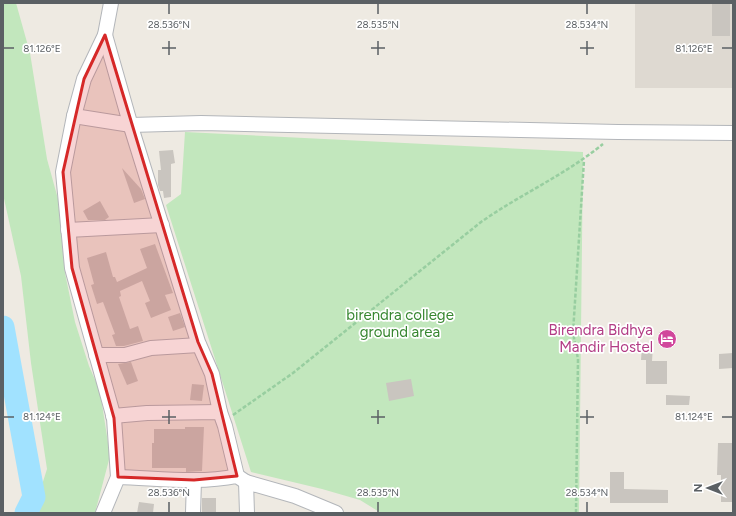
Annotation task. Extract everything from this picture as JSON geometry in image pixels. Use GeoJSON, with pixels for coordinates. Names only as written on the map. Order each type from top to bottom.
{"type":"FeatureCollection","features":[{"type":"Feature","properties":{"kind":"street"},"geometry":{"type":"LineString","coordinates":[[103,513],[118,477],[113,416],[72,268],[63,172],[74,116],[84,79],[105,35],[111,3]]}},
{"type":"Feature","properties":{"kind":"street"},"geometry":{"type":"LineString","coordinates":[[105,35],[131,125],[199,345],[212,374],[220,412],[241,479],[247,513]]}},
{"type":"Feature","properties":{"kind":"street"},"geometry":{"type":"LineString","coordinates":[[74,116],[131,125],[209,123],[733,133]]}},
{"type":"Feature","properties":{"kind":"street"},"geometry":{"type":"LineString","coordinates":[[68,230],[162,226]]}},
{"type":"Feature","properties":{"kind":"street"},"geometry":{"type":"LineString","coordinates":[[96,355],[126,355],[151,348],[199,345]]}},
{"type":"Feature","properties":{"kind":"street"},"geometry":{"type":"LineString","coordinates":[[113,416],[147,413],[220,412]]}},
{"type":"Feature","properties":{"kind":"street"},"geometry":{"type":"LineString","coordinates":[[118,477],[194,480],[225,478],[241,479],[295,496],[336,513]]}},
{"type":"Feature","properties":{"kind":"street"},"geometry":{"type":"LineString","coordinates":[[193,513],[194,480]]}},
{"type":"Feature","properties":{"kind":"path"},"geometry":{"type":"LineString","coordinates":[[225,426],[229,418],[293,373],[481,222],[504,206],[554,179],[584,160],[618,132]]}},
{"type":"Feature","properties":{"kind":"path"},"geometry":{"type":"LineString","coordinates":[[576,513],[578,359],[573,333],[584,160]]}},
{"type":"Feature","properties":{"kind":"highlighted area"},"geometry":{"type":"Polygon","coordinates":[[[105,35],[198,342],[212,374],[237,476],[194,480],[118,477],[114,418],[72,268],[63,172],[84,79],[105,35]]]}},
{"type":"Feature","properties":{"kind":"shaded area"},"geometry":{"type":"Polygon","coordinates":[[[635,3],[733,3],[733,88],[635,88],[635,3]]]}},
{"type":"Feature","properties":{"kind":"green space"},"geometry":{"type":"Polygon","coordinates":[[[3,3],[16,3],[30,53],[47,159],[58,199],[65,273],[75,322],[89,366],[100,391],[110,456],[95,513],[33,513],[47,469],[31,363],[21,276],[3,194],[3,3]]]}},
{"type":"Feature","properties":{"kind":"green space","name":"birendra college ground area"},"geometry":{"type":"Polygon","coordinates":[[[185,132],[583,152],[579,513],[381,513],[360,500],[251,472],[166,205],[181,194],[185,132]]]}},
{"type":"Feature","properties":{"kind":"building"},"geometry":{"type":"Polygon","coordinates":[[[712,3],[730,3],[730,36],[712,36],[712,3]]]}},
{"type":"Feature","properties":{"kind":"building"},"geometry":{"type":"Polygon","coordinates":[[[173,150],[175,163],[171,164],[171,197],[164,198],[163,191],[160,191],[158,185],[158,170],[161,170],[159,151],[173,150]]]}},
{"type":"Feature","properties":{"kind":"building"},"geometry":{"type":"Polygon","coordinates":[[[122,168],[141,189],[145,199],[134,203],[122,168]]]}},
{"type":"Feature","properties":{"kind":"building"},"geometry":{"type":"Polygon","coordinates":[[[100,201],[109,217],[105,220],[88,220],[83,211],[100,201]]]}},
{"type":"Feature","properties":{"kind":"building"},"geometry":{"type":"Polygon","coordinates":[[[155,244],[173,293],[165,295],[171,310],[151,318],[145,303],[150,301],[142,281],[120,291],[121,296],[119,297],[130,329],[138,326],[143,341],[124,346],[116,346],[112,335],[115,334],[103,302],[97,304],[91,285],[94,284],[87,258],[106,252],[113,277],[115,277],[117,282],[147,268],[140,249],[155,244]]]}},
{"type":"Feature","properties":{"kind":"building"},"geometry":{"type":"Polygon","coordinates":[[[180,313],[185,327],[173,331],[168,317],[180,313]]]}},
{"type":"Feature","properties":{"kind":"building"},"geometry":{"type":"Polygon","coordinates":[[[642,346],[653,346],[652,361],[667,361],[667,384],[646,384],[646,360],[641,360],[642,346]]]}},
{"type":"Feature","properties":{"kind":"building"},"geometry":{"type":"Polygon","coordinates":[[[733,353],[733,368],[719,369],[719,354],[733,353]]]}},
{"type":"Feature","properties":{"kind":"building"},"geometry":{"type":"Polygon","coordinates":[[[131,362],[138,381],[127,385],[118,364],[131,362]]]}},
{"type":"Feature","properties":{"kind":"building"},"geometry":{"type":"Polygon","coordinates":[[[411,379],[414,396],[389,401],[386,383],[411,379]]]}},
{"type":"Feature","properties":{"kind":"building"},"geometry":{"type":"Polygon","coordinates":[[[192,384],[204,385],[202,401],[190,400],[192,384]]]}},
{"type":"Feature","properties":{"kind":"building"},"geometry":{"type":"Polygon","coordinates":[[[666,395],[690,396],[689,405],[666,405],[666,395]]]}},
{"type":"Feature","properties":{"kind":"building"},"geometry":{"type":"Polygon","coordinates":[[[185,427],[204,427],[202,471],[186,472],[186,468],[152,468],[152,443],[154,443],[154,429],[185,429],[185,427]]]}},
{"type":"Feature","properties":{"kind":"building"},"geometry":{"type":"Polygon","coordinates":[[[718,443],[733,443],[733,502],[721,502],[721,475],[717,475],[718,443]]]}},
{"type":"Feature","properties":{"kind":"building"},"geometry":{"type":"Polygon","coordinates":[[[610,472],[624,472],[624,489],[668,490],[668,503],[610,503],[610,472]]]}},
{"type":"Feature","properties":{"kind":"building"},"geometry":{"type":"Polygon","coordinates":[[[202,498],[216,498],[216,513],[202,513],[202,498]]]}},
{"type":"Feature","properties":{"kind":"building"},"geometry":{"type":"Polygon","coordinates":[[[139,502],[154,504],[153,513],[137,513],[139,502]]]}},
{"type":"Feature","properties":{"kind":"waterway"},"geometry":{"type":"LineString","coordinates":[[3,327],[34,497],[26,513]]}},
{"type":"Feature","properties":{"kind":"place","name":"Birendra Bidhya Mandir Hostel"},"geometry":{"type":"Point","coordinates":[667,339]}}]}
